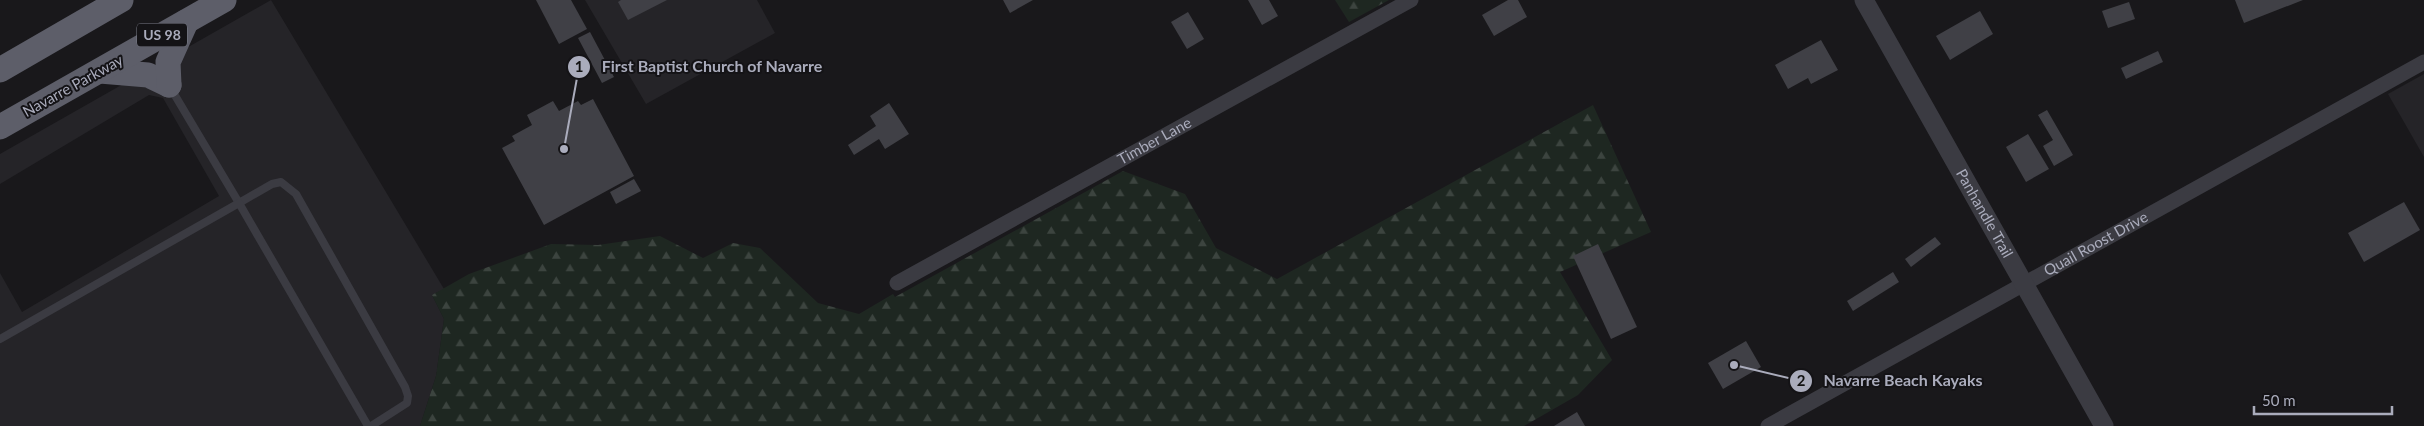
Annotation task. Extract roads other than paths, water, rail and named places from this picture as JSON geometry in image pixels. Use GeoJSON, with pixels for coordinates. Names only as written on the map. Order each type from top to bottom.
{"type":"FeatureCollection","features":[{"type":"Feature","properties":{"kind":"highway"},"geometry":{"type":"LineString","coordinates":[[0,70],[121,0]]}},
{"type":"Feature","properties":{"kind":"highway","name":"Navarre Parkway"},"geometry":{"type":"LineString","coordinates":[[0,127],[224,0]]}},
{"type":"Feature","properties":{"kind":"highway"},"geometry":{"type":"LineString","coordinates":[[100,71],[148,75],[169,85],[168,62],[186,22]]}},
{"type":"Feature","properties":{"kind":"street","name":"Timber Lane"},"geometry":{"type":"LineString","coordinates":[[898,283],[1411,0]]}},
{"type":"Feature","properties":{"kind":"street","name":"Panhandle Trail"},"geometry":{"type":"LineString","coordinates":[[1864,0],[2104,426]]}},
{"type":"Feature","properties":{"kind":"street","name":"Quail Roost Drive"},"geometry":{"type":"LineString","coordinates":[[1768,426],[2024,282],[2424,62]]}},
{"type":"Feature","properties":{"kind":"lane"},"geometry":{"type":"LineString","coordinates":[[0,339],[239,203],[272,184],[281,182],[296,194],[405,387],[408,396],[407,403],[370,426],[239,203],[169,85]]}},
{"type":"Feature","properties":{"kind":"place","name":"First Baptist Church of Navarre"},"geometry":{"type":"Point","coordinates":[564,149]}},
{"type":"Feature","properties":{"kind":"place","name":"Navarre Beach Kayaks"},"geometry":{"type":"Point","coordinates":[1734,365]}}]}
